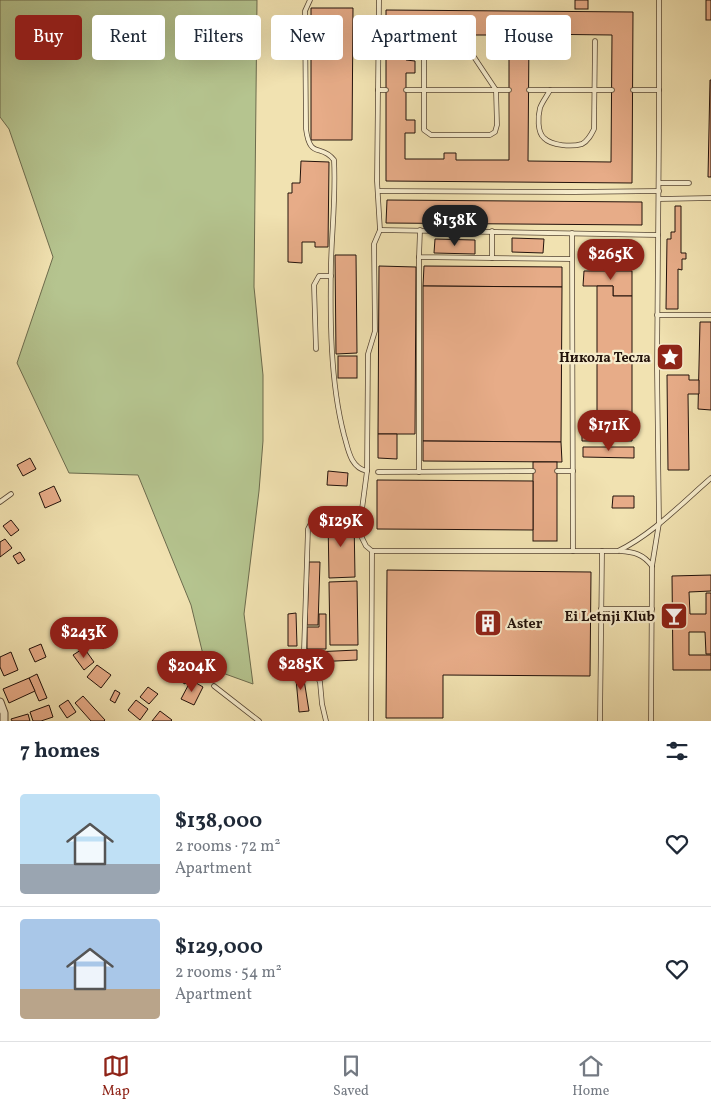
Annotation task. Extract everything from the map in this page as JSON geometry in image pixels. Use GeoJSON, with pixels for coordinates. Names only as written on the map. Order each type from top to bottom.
{"type":"FeatureCollection","features":[{"type":"Feature","properties":{"kind":"street"},"geometry":{"type":"LineString","coordinates":[[0,702],[4,713],[4,721]]}},
{"type":"Feature","properties":{"kind":"lane"},"geometry":{"type":"LineString","coordinates":[[310,0],[305,11],[306,129],[308,144],[313,150],[330,155],[334,160],[331,276],[332,346],[338,410],[348,451],[358,468],[367,471]]}},
{"type":"Feature","properties":{"kind":"lane"},"geometry":{"type":"LineString","coordinates":[[379,0],[378,191],[380,230],[374,244],[375,331],[368,354],[367,471],[362,509],[362,538],[366,546],[372,551],[632,552],[642,555],[652,566]]}},
{"type":"Feature","properties":{"kind":"lane"},"geometry":{"type":"LineString","coordinates":[[651,721],[652,566],[659,523],[659,0]]}},
{"type":"Feature","properties":{"kind":"lane"},"geometry":{"type":"LineString","coordinates":[[550,90],[540,108],[540,133],[553,144],[572,145],[583,143],[590,137],[594,129],[595,41]]}},
{"type":"Feature","properties":{"kind":"lane"},"geometry":{"type":"LineString","coordinates":[[437,49],[470,51],[496,90],[497,124],[495,132],[484,136],[431,135],[426,133],[423,125],[424,58],[429,51],[437,49]]}},
{"type":"Feature","properties":{"kind":"lane"},"geometry":{"type":"LineString","coordinates":[[378,90],[386,90]]}},
{"type":"Feature","properties":{"kind":"lane"},"geometry":{"type":"LineString","coordinates":[[406,90],[509,90]]}},
{"type":"Feature","properties":{"kind":"lane"},"geometry":{"type":"LineString","coordinates":[[529,90],[612,90]]}},
{"type":"Feature","properties":{"kind":"lane"},"geometry":{"type":"LineString","coordinates":[[633,90],[659,90]]}},
{"type":"Feature","properties":{"kind":"lane"},"geometry":{"type":"LineString","coordinates":[[659,183],[690,183]]}},
{"type":"Feature","properties":{"kind":"lane"},"geometry":{"type":"LineString","coordinates":[[378,191],[659,191]]}},
{"type":"Feature","properties":{"kind":"lane"},"geometry":{"type":"LineString","coordinates":[[659,199],[711,198]]}},
{"type":"Feature","properties":{"kind":"lane"},"geometry":{"type":"LineString","coordinates":[[380,230],[658,235]]}},
{"type":"Feature","properties":{"kind":"lane"},"geometry":{"type":"LineString","coordinates":[[419,472],[420,230]]}},
{"type":"Feature","properties":{"kind":"lane"},"geometry":{"type":"LineString","coordinates":[[492,231],[492,258]]}},
{"type":"Feature","properties":{"kind":"lane"},"geometry":{"type":"LineString","coordinates":[[572,233],[573,551]]}},
{"type":"Feature","properties":{"kind":"lane"},"geometry":{"type":"LineString","coordinates":[[419,257],[572,259]]}},
{"type":"Feature","properties":{"kind":"lane"},"geometry":{"type":"LineString","coordinates":[[316,349],[314,285],[320,276],[331,276]]}},
{"type":"Feature","properties":{"kind":"lane"},"geometry":{"type":"LineString","coordinates":[[658,315],[711,315]]}},
{"type":"Feature","properties":{"kind":"lane"},"geometry":{"type":"LineString","coordinates":[[378,472],[532,471]]}},
{"type":"Feature","properties":{"kind":"lane"},"geometry":{"type":"LineString","coordinates":[[557,471],[573,471]]}},
{"type":"Feature","properties":{"kind":"lane"},"geometry":{"type":"LineString","coordinates":[[618,551],[659,523],[711,478]]}},
{"type":"Feature","properties":{"kind":"lane"},"geometry":{"type":"LineString","coordinates":[[0,502],[11,494]]}},
{"type":"Feature","properties":{"kind":"lane"},"geometry":{"type":"LineString","coordinates":[[326,721],[320,682],[304,650],[308,529],[312,520],[320,515],[362,509]]}},
{"type":"Feature","properties":{"kind":"lane"},"geometry":{"type":"LineString","coordinates":[[371,721],[372,551]]}},
{"type":"Feature","properties":{"kind":"lane"},"geometry":{"type":"LineString","coordinates":[[600,721],[602,551]]}},
{"type":"Feature","properties":{"kind":"lane"},"geometry":{"type":"LineString","coordinates":[[601,609],[652,609]]}},
{"type":"Feature","properties":{"kind":"lane"},"geometry":{"type":"LineString","coordinates":[[214,686],[259,721]]}},
{"type":"Feature","properties":{"kind":"green space"},"geometry":{"type":"Polygon","coordinates":[[[0,0],[257,0],[257,15],[175,15],[175,60],[256,60],[254,287],[263,375],[263,441],[244,614],[253,684],[206,667],[191,605],[138,475],[69,473],[17,363],[53,257],[9,129],[0,117],[0,0]]]}},
{"type":"Feature","properties":{"kind":"building"},"geometry":{"type":"Polygon","coordinates":[[[575,0],[588,0],[588,9],[575,9],[575,0]]]}},
{"type":"Feature","properties":{"kind":"building"},"geometry":{"type":"Polygon","coordinates":[[[706,0],[711,0],[711,20],[706,20],[706,0]]]}},
{"type":"Feature","properties":{"kind":"building"},"geometry":{"type":"Polygon","coordinates":[[[311,8],[353,8],[352,140],[311,140],[311,60],[343,60],[343,15],[311,15],[311,8]]]}},
{"type":"Feature","properties":{"kind":"building"},"geometry":{"type":"Polygon","coordinates":[[[386,10],[633,12],[632,183],[386,181],[386,60],[415,61],[415,73],[406,73],[406,120],[415,120],[415,133],[405,133],[405,159],[444,159],[444,153],[456,153],[456,160],[509,160],[509,60],[529,60],[528,161],[611,162],[612,35],[571,35],[571,15],[486,15],[486,35],[476,35],[476,15],[386,15],[386,10]]]}},
{"type":"Feature","properties":{"kind":"building"},"geometry":{"type":"Polygon","coordinates":[[[710,80],[711,177],[708,177],[710,80]]]}},
{"type":"Feature","properties":{"kind":"building"},"geometry":{"type":"Polygon","coordinates":[[[301,161],[329,162],[328,247],[315,247],[315,242],[302,242],[302,263],[288,262],[288,193],[292,193],[292,183],[300,183],[301,161]]]}},
{"type":"Feature","properties":{"kind":"building"},"geometry":{"type":"Polygon","coordinates":[[[387,200],[642,202],[642,225],[386,223],[387,200]]]}},
{"type":"Feature","properties":{"kind":"building"},"geometry":{"type":"Polygon","coordinates":[[[675,206],[681,206],[681,253],[686,253],[686,259],[682,259],[682,270],[678,269],[678,309],[666,309],[667,239],[671,239],[671,232],[675,232],[675,206]]]}},
{"type":"Feature","properties":{"kind":"building"},"geometry":{"type":"Polygon","coordinates":[[[512,238],[544,239],[543,253],[512,252],[512,238]]]}},
{"type":"Feature","properties":{"kind":"building"},"geometry":{"type":"Polygon","coordinates":[[[435,239],[475,240],[475,254],[434,253],[435,239]]]}},
{"type":"Feature","properties":{"kind":"building"},"geometry":{"type":"Polygon","coordinates":[[[335,255],[356,255],[357,353],[336,354],[335,255]]]}},
{"type":"Feature","properties":{"kind":"building"},"geometry":{"type":"Polygon","coordinates":[[[379,266],[416,267],[415,434],[378,434],[379,266]]]}},
{"type":"Feature","properties":{"kind":"building"},"geometry":{"type":"Polygon","coordinates":[[[424,266],[562,267],[562,287],[423,286],[424,266]]]}},
{"type":"Feature","properties":{"kind":"building"},"geometry":{"type":"Polygon","coordinates":[[[584,271],[632,271],[632,296],[613,296],[613,286],[583,286],[584,271]]]}},
{"type":"Feature","properties":{"kind":"building"},"geometry":{"type":"Polygon","coordinates":[[[423,286],[562,287],[561,442],[423,441],[423,286]]]}},
{"type":"Feature","properties":{"kind":"building"},"geometry":{"type":"Polygon","coordinates":[[[597,286],[613,286],[613,296],[632,296],[632,417],[613,417],[613,426],[597,426],[597,286]]]}},
{"type":"Feature","properties":{"kind":"building"},"geometry":{"type":"Polygon","coordinates":[[[700,322],[711,322],[711,410],[698,409],[700,322]]]}},
{"type":"Feature","properties":{"kind":"building"},"geometry":{"type":"Polygon","coordinates":[[[338,356],[357,356],[357,378],[338,378],[338,356]]]}},
{"type":"Feature","properties":{"kind":"building"},"geometry":{"type":"Polygon","coordinates":[[[667,375],[689,375],[689,380],[699,380],[699,394],[688,394],[689,470],[668,470],[667,375]]]}},
{"type":"Feature","properties":{"kind":"building"},"geometry":{"type":"Polygon","coordinates":[[[613,417],[632,417],[632,441],[582,441],[582,426],[613,426],[613,417]]]}},
{"type":"Feature","properties":{"kind":"building"},"geometry":{"type":"Polygon","coordinates":[[[378,434],[397,434],[397,459],[378,458],[378,434]]]}},
{"type":"Feature","properties":{"kind":"building"},"geometry":{"type":"Polygon","coordinates":[[[423,441],[561,442],[562,462],[423,461],[423,441]]]}},
{"type":"Feature","properties":{"kind":"building"},"geometry":{"type":"Polygon","coordinates":[[[583,447],[634,447],[634,458],[583,457],[583,447]]]}},
{"type":"Feature","properties":{"kind":"building"},"geometry":{"type":"Polygon","coordinates":[[[30,458],[36,469],[23,476],[17,465],[30,458]]]}},
{"type":"Feature","properties":{"kind":"building"},"geometry":{"type":"Polygon","coordinates":[[[533,462],[557,462],[557,541],[533,541],[533,462]]]}},
{"type":"Feature","properties":{"kind":"building"},"geometry":{"type":"Polygon","coordinates":[[[328,471],[348,473],[347,486],[327,485],[328,471]]]}},
{"type":"Feature","properties":{"kind":"building"},"geometry":{"type":"Polygon","coordinates":[[[377,480],[533,481],[533,530],[377,529],[377,480]]]}},
{"type":"Feature","properties":{"kind":"building"},"geometry":{"type":"Polygon","coordinates":[[[54,486],[61,501],[45,508],[39,493],[54,486]]]}},
{"type":"Feature","properties":{"kind":"building"},"geometry":{"type":"Polygon","coordinates":[[[613,496],[634,496],[634,508],[612,508],[613,496]]]}},
{"type":"Feature","properties":{"kind":"building"},"geometry":{"type":"Polygon","coordinates":[[[328,518],[354,518],[355,577],[329,578],[328,518]]]}},
{"type":"Feature","properties":{"kind":"building"},"geometry":{"type":"Polygon","coordinates":[[[11,520],[19,530],[11,536],[3,526],[11,520]]]}},
{"type":"Feature","properties":{"kind":"building"},"geometry":{"type":"Polygon","coordinates":[[[5,539],[12,548],[0,557],[0,542],[5,539]]]}},
{"type":"Feature","properties":{"kind":"building"},"geometry":{"type":"Polygon","coordinates":[[[20,552],[25,560],[18,564],[13,556],[20,552]]]}},
{"type":"Feature","properties":{"kind":"building"},"geometry":{"type":"Polygon","coordinates":[[[309,562],[320,562],[318,625],[307,625],[309,562]]]}},
{"type":"Feature","properties":{"kind":"building","name":"Aster"},"geometry":{"type":"Polygon","coordinates":[[[387,570],[591,572],[590,676],[443,675],[443,718],[386,718],[387,570]]]}},
{"type":"Feature","properties":{"kind":"building"},"geometry":{"type":"Polygon","coordinates":[[[711,575],[711,591],[689,592],[690,614],[706,614],[706,593],[711,593],[711,654],[706,654],[705,632],[689,632],[689,655],[711,655],[711,670],[673,670],[672,576],[711,575]]]}},
{"type":"Feature","properties":{"kind":"building"},"geometry":{"type":"Polygon","coordinates":[[[357,581],[358,645],[330,645],[329,582],[357,581]]]}},
{"type":"Feature","properties":{"kind":"building"},"geometry":{"type":"Polygon","coordinates":[[[296,613],[297,646],[288,646],[288,614],[296,613]]]}},
{"type":"Feature","properties":{"kind":"building"},"geometry":{"type":"Polygon","coordinates":[[[319,614],[326,614],[326,649],[307,649],[307,627],[319,627],[319,614]]]}},
{"type":"Feature","properties":{"kind":"building"},"geometry":{"type":"Polygon","coordinates":[[[82,620],[86,628],[80,632],[75,624],[82,620]]]}},
{"type":"Feature","properties":{"kind":"building"},"geometry":{"type":"Polygon","coordinates":[[[96,633],[107,644],[103,649],[92,638],[96,633]]]}},
{"type":"Feature","properties":{"kind":"building"},"geometry":{"type":"Polygon","coordinates":[[[41,644],[46,657],[35,662],[29,649],[41,644]]]}},
{"type":"Feature","properties":{"kind":"building"},"geometry":{"type":"Polygon","coordinates":[[[84,648],[94,662],[84,670],[73,655],[84,648]]]}},
{"type":"Feature","properties":{"kind":"building"},"geometry":{"type":"Polygon","coordinates":[[[357,650],[357,660],[314,662],[314,652],[357,650]]]}},
{"type":"Feature","properties":{"kind":"building"},"geometry":{"type":"Polygon","coordinates":[[[11,652],[18,670],[4,676],[0,667],[0,657],[11,652]]]}},
{"type":"Feature","properties":{"kind":"building"},"geometry":{"type":"Polygon","coordinates":[[[180,662],[193,671],[185,684],[171,676],[180,662]]]}},
{"type":"Feature","properties":{"kind":"building"},"geometry":{"type":"Polygon","coordinates":[[[97,665],[111,675],[101,688],[87,677],[97,665]]]}},
{"type":"Feature","properties":{"kind":"building"},"geometry":{"type":"Polygon","coordinates":[[[302,667],[309,711],[299,712],[295,668],[302,667]]]}},
{"type":"Feature","properties":{"kind":"building"},"geometry":{"type":"Polygon","coordinates":[[[37,674],[47,698],[39,701],[29,678],[37,674]]]}},
{"type":"Feature","properties":{"kind":"building"},"geometry":{"type":"Polygon","coordinates":[[[29,678],[35,691],[9,703],[3,689],[29,678]]]}},
{"type":"Feature","properties":{"kind":"building"},"geometry":{"type":"Polygon","coordinates":[[[191,680],[203,687],[194,705],[181,699],[191,680]]]}},
{"type":"Feature","properties":{"kind":"building"},"geometry":{"type":"Polygon","coordinates":[[[148,687],[158,694],[149,704],[140,697],[148,687]]]}},
{"type":"Feature","properties":{"kind":"building"},"geometry":{"type":"Polygon","coordinates":[[[115,690],[120,693],[115,703],[110,700],[115,690]]]}},
{"type":"Feature","properties":{"kind":"building"},"geometry":{"type":"Polygon","coordinates":[[[83,696],[104,721],[91,721],[75,703],[83,696]]]}},
{"type":"Feature","properties":{"kind":"building"},"geometry":{"type":"Polygon","coordinates":[[[68,700],[76,712],[67,718],[59,706],[68,700]]]}},
{"type":"Feature","properties":{"kind":"building"},"geometry":{"type":"Polygon","coordinates":[[[136,700],[148,709],[140,720],[128,710],[136,700]]]}},
{"type":"Feature","properties":{"kind":"building"},"geometry":{"type":"Polygon","coordinates":[[[49,705],[53,717],[41,721],[33,721],[30,712],[49,705]]]}},
{"type":"Feature","properties":{"kind":"building"},"geometry":{"type":"Polygon","coordinates":[[[160,711],[172,720],[152,721],[160,711]]]}},
{"type":"Feature","properties":{"kind":"building"},"geometry":{"type":"Polygon","coordinates":[[[28,714],[30,721],[12,721],[11,719],[28,714]]]}},
{"type":"Feature","properties":{"kind":"place","name":"Никола Тесла"},"geometry":{"type":"Point","coordinates":[670,357]}},
{"type":"Feature","properties":{"kind":"place","name":"Ei Letnji Klub"},"geometry":{"type":"Point","coordinates":[674,616]}},
{"type":"Feature","properties":{"kind":"place","name":"Aster"},"geometry":{"type":"Point","coordinates":[488,623]}}]}
